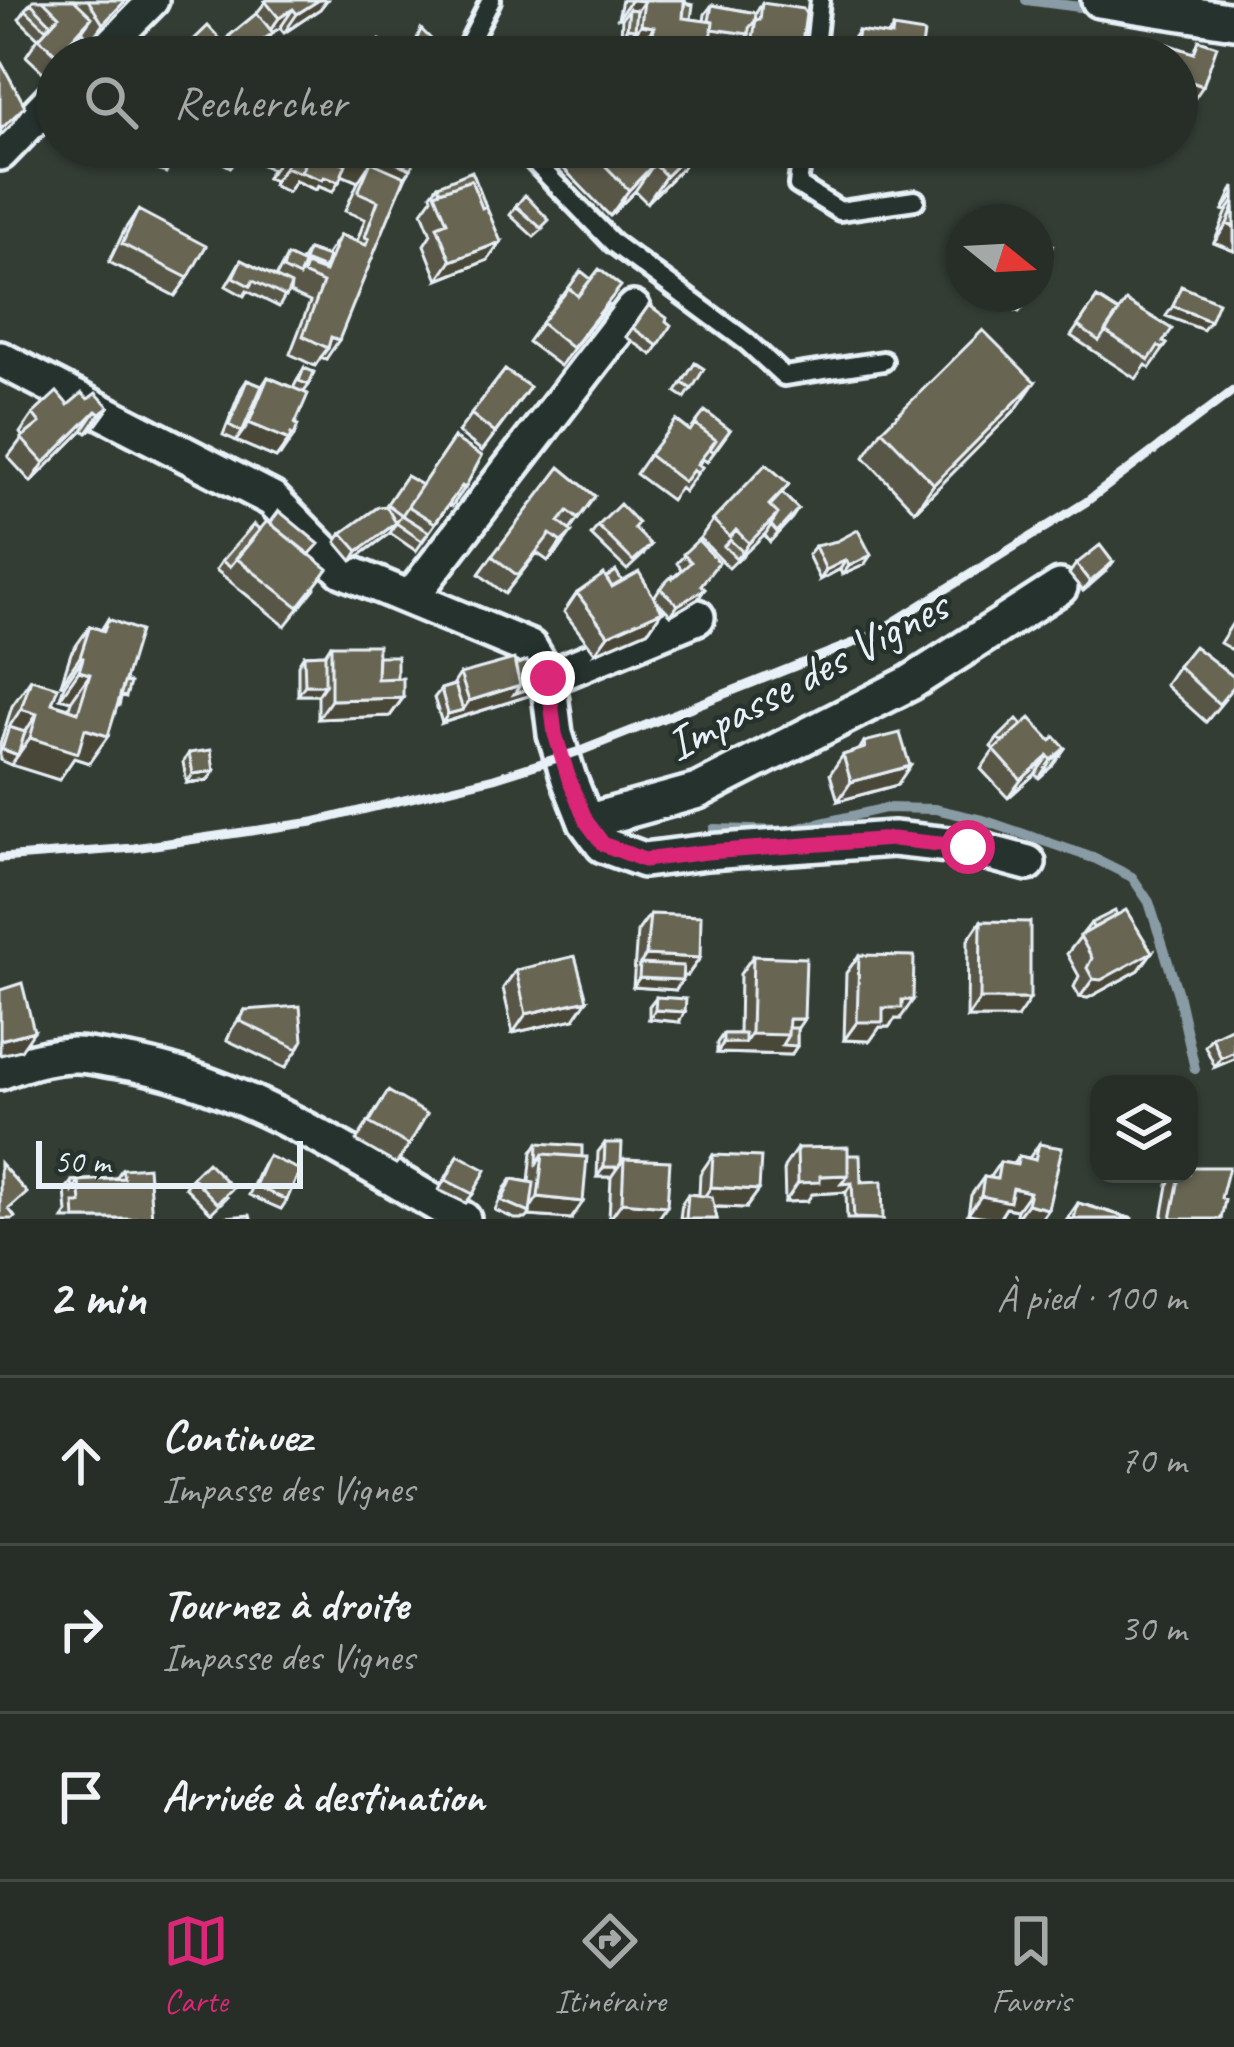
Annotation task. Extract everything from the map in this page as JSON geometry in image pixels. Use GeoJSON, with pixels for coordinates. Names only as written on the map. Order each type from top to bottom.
{"type":"FeatureCollection","features":[{"type":"Feature","properties":{"kind":"street"},"geometry":{"type":"LineString","coordinates":[[115,36],[152,0]]}},
{"type":"Feature","properties":{"kind":"street"},"geometry":{"type":"LineString","coordinates":[[1099,0],[1234,21]]}},
{"type":"Feature","properties":{"kind":"street"},"geometry":{"type":"LineString","coordinates":[[0,153],[36,116]]}},
{"type":"Feature","properties":{"kind":"street"},"geometry":{"type":"LineString","coordinates":[[411,598],[633,309]]}},
{"type":"Feature","properties":{"kind":"street"},"geometry":{"type":"LineString","coordinates":[[0,359],[272,500],[342,569],[530,648],[548,678],[555,734],[586,821],[603,844],[644,860],[893,839],[968,847],[1028,863]]}},
{"type":"Feature","properties":{"kind":"street","name":"Impasse des Vignes"},"geometry":{"type":"LineString","coordinates":[[586,821],[698,791],[910,682],[1060,587]]}},
{"type":"Feature","properties":{"kind":"street"},"geometry":{"type":"LineString","coordinates":[[548,678],[697,617]]}},
{"type":"Feature","properties":{"kind":"street"},"geometry":{"type":"LineString","coordinates":[[0,1072],[34,1059],[77,1054],[194,1078],[299,1127],[463,1219]]}},
{"type":"Feature","properties":{"kind":"lane"},"geometry":{"type":"LineString","coordinates":[[473,36],[491,0]]}},
{"type":"Feature","properties":{"kind":"lane"},"geometry":{"type":"LineString","coordinates":[[816,36],[820,0]]}},
{"type":"Feature","properties":{"kind":"lane"},"geometry":{"type":"LineString","coordinates":[[541,168],[614,243],[747,342],[784,376],[883,361]]}},
{"type":"Feature","properties":{"kind":"lane"},"geometry":{"type":"LineString","coordinates":[[800,168],[798,185],[840,211],[915,200]]}},
{"type":"Feature","properties":{"kind":"building"},"geometry":{"type":"Polygon","coordinates":[[[43,0],[74,0],[92,17],[74,36],[41,36],[59,16],[43,0]]]}},
{"type":"Feature","properties":{"kind":"building"},"geometry":{"type":"Polygon","coordinates":[[[88,0],[126,0],[103,24],[88,0]]]}},
{"type":"Feature","properties":{"kind":"building"},"geometry":{"type":"Polygon","coordinates":[[[267,0],[319,0],[297,14],[293,9],[279,18],[267,0]]]}},
{"type":"Feature","properties":{"kind":"building"},"geometry":{"type":"Polygon","coordinates":[[[637,0],[685,0],[683,18],[713,22],[712,36],[653,35],[654,27],[641,25],[644,1],[637,0]]]}},
{"type":"Feature","properties":{"kind":"building"},"geometry":{"type":"Polygon","coordinates":[[[31,3],[51,24],[46,29],[25,9],[31,3]]]}},
{"type":"Feature","properties":{"kind":"building"},"geometry":{"type":"Polygon","coordinates":[[[684,3],[693,5],[691,19],[683,18],[684,3]]]}},
{"type":"Feature","properties":{"kind":"building"},"geometry":{"type":"Polygon","coordinates":[[[762,3],[803,9],[806,14],[803,36],[753,36],[756,19],[760,20],[762,3]]]}},
{"type":"Feature","properties":{"kind":"building"},"geometry":{"type":"Polygon","coordinates":[[[712,5],[756,13],[749,34],[712,29],[712,5]]]}},
{"type":"Feature","properties":{"kind":"building"},"geometry":{"type":"Polygon","coordinates":[[[629,9],[637,10],[635,29],[627,28],[629,9]]]}},
{"type":"Feature","properties":{"kind":"building"},"geometry":{"type":"Polygon","coordinates":[[[257,13],[273,33],[269,36],[229,36],[257,13]]]}},
{"type":"Feature","properties":{"kind":"building"},"geometry":{"type":"Polygon","coordinates":[[[208,26],[217,36],[198,36],[208,26]]]}},
{"type":"Feature","properties":{"kind":"building"},"geometry":{"type":"Polygon","coordinates":[[[893,28],[924,33],[924,36],[892,36],[893,28]]]}},
{"type":"Feature","properties":{"kind":"building"},"geometry":{"type":"Polygon","coordinates":[[[1198,43],[1217,46],[1203,86],[1198,84],[1198,43]]]}},
{"type":"Feature","properties":{"kind":"building"},"geometry":{"type":"Polygon","coordinates":[[[0,60],[25,106],[1,129],[0,127],[0,60]]]}},
{"type":"Feature","properties":{"kind":"building"},"geometry":{"type":"Polygon","coordinates":[[[303,168],[344,168],[339,182],[301,172],[303,168]]]}},
{"type":"Feature","properties":{"kind":"building"},"geometry":{"type":"Polygon","coordinates":[[[368,168],[385,168],[405,177],[339,340],[331,337],[328,348],[303,336],[323,283],[303,274],[306,265],[325,272],[340,235],[366,245],[378,201],[358,192],[368,168]]]}},
{"type":"Feature","properties":{"kind":"building"},"geometry":{"type":"Polygon","coordinates":[[[608,168],[650,168],[629,190],[608,168]]]}},
{"type":"Feature","properties":{"kind":"building"},"geometry":{"type":"Polygon","coordinates":[[[472,171],[486,206],[482,208],[471,180],[440,191],[438,185],[472,171]]]}},
{"type":"Feature","properties":{"kind":"building"},"geometry":{"type":"Polygon","coordinates":[[[471,180],[501,242],[451,261],[437,226],[447,222],[435,193],[471,180]]]}},
{"type":"Feature","properties":{"kind":"building"},"geometry":{"type":"Polygon","coordinates":[[[525,195],[549,220],[541,228],[516,206],[525,195]]]}},
{"type":"Feature","properties":{"kind":"building"},"geometry":{"type":"Polygon","coordinates":[[[138,210],[206,246],[188,278],[122,244],[138,210]]]}},
{"type":"Feature","properties":{"kind":"building"},"geometry":{"type":"Polygon","coordinates":[[[308,250],[328,257],[324,269],[304,261],[308,250]]]}},
{"type":"Feature","properties":{"kind":"building"},"geometry":{"type":"Polygon","coordinates":[[[287,256],[304,264],[299,277],[283,269],[287,256]]]}},
{"type":"Feature","properties":{"kind":"building"},"geometry":{"type":"Polygon","coordinates":[[[241,260],[291,285],[286,297],[233,277],[241,260]]]}},
{"type":"Feature","properties":{"kind":"building"},"geometry":{"type":"Polygon","coordinates":[[[599,269],[621,286],[572,348],[541,323],[569,288],[578,296],[599,269]]]}},
{"type":"Feature","properties":{"kind":"building"},"geometry":{"type":"Polygon","coordinates":[[[581,271],[591,279],[578,296],[569,288],[562,297],[581,271]]]}},
{"type":"Feature","properties":{"kind":"building"},"geometry":{"type":"Polygon","coordinates":[[[1181,286],[1218,302],[1210,321],[1173,306],[1181,286]]]}},
{"type":"Feature","properties":{"kind":"building"},"geometry":{"type":"Polygon","coordinates":[[[1097,298],[1119,312],[1099,341],[1078,326],[1097,298]]]}},
{"type":"Feature","properties":{"kind":"building"},"geometry":{"type":"Polygon","coordinates":[[[1126,301],[1172,329],[1163,342],[1167,344],[1163,349],[1158,346],[1149,360],[1105,331],[1126,301]]]}},
{"type":"Feature","properties":{"kind":"building"},"geometry":{"type":"Polygon","coordinates":[[[649,305],[671,325],[658,346],[633,328],[649,305]]]}},
{"type":"Feature","properties":{"kind":"building"},"geometry":{"type":"Polygon","coordinates":[[[983,330],[1035,382],[934,484],[882,430],[983,330]]]}},
{"type":"Feature","properties":{"kind":"building"},"geometry":{"type":"Polygon","coordinates":[[[695,363],[704,369],[692,389],[682,383],[695,363]]]}},
{"type":"Feature","properties":{"kind":"building"},"geometry":{"type":"Polygon","coordinates":[[[304,368],[314,372],[309,385],[299,381],[304,368]]]}},
{"type":"Feature","properties":{"kind":"building"},"geometry":{"type":"Polygon","coordinates":[[[505,370],[530,387],[495,433],[471,414],[505,370]]]}},
{"type":"Feature","properties":{"kind":"building"},"geometry":{"type":"Polygon","coordinates":[[[268,377],[308,394],[289,440],[249,423],[268,377]]]}},
{"type":"Feature","properties":{"kind":"building"},"geometry":{"type":"Polygon","coordinates":[[[247,380],[262,386],[242,432],[229,425],[247,380]]]}},
{"type":"Feature","properties":{"kind":"building"},"geometry":{"type":"Polygon","coordinates":[[[57,392],[68,405],[82,393],[88,399],[96,393],[109,407],[100,414],[96,411],[44,463],[21,438],[40,423],[33,414],[57,392]]]}},
{"type":"Feature","properties":{"kind":"building"},"geometry":{"type":"Polygon","coordinates":[[[705,411],[730,430],[714,452],[710,449],[716,440],[695,424],[705,411]]]}},
{"type":"Feature","properties":{"kind":"building"},"geometry":{"type":"Polygon","coordinates":[[[676,420],[690,431],[695,424],[716,440],[697,464],[702,467],[684,482],[649,455],[676,420]]]}},
{"type":"Feature","properties":{"kind":"building"},"geometry":{"type":"Polygon","coordinates":[[[454,438],[482,456],[465,488],[435,523],[408,506],[454,438]]]}},
{"type":"Feature","properties":{"kind":"building"},"geometry":{"type":"Polygon","coordinates":[[[766,464],[789,484],[769,505],[778,514],[749,543],[736,530],[730,537],[713,520],[766,464]]]}},
{"type":"Feature","properties":{"kind":"building"},"geometry":{"type":"Polygon","coordinates":[[[560,467],[595,496],[578,519],[568,511],[559,522],[572,532],[561,542],[550,534],[518,576],[492,556],[560,467]]]}},
{"type":"Feature","properties":{"kind":"building"},"geometry":{"type":"Polygon","coordinates":[[[406,476],[422,485],[402,515],[387,504],[406,476]]]}},
{"type":"Feature","properties":{"kind":"building"},"geometry":{"type":"Polygon","coordinates":[[[782,493],[798,509],[777,532],[771,525],[778,514],[770,506],[782,493]]]}},
{"type":"Feature","properties":{"kind":"building"},"geometry":{"type":"Polygon","coordinates":[[[620,504],[651,545],[633,561],[598,526],[620,504]]]}},
{"type":"Feature","properties":{"kind":"building"},"geometry":{"type":"Polygon","coordinates":[[[386,506],[396,523],[358,551],[342,533],[386,506]]]}},
{"type":"Feature","properties":{"kind":"building"},"geometry":{"type":"Polygon","coordinates":[[[279,511],[319,544],[309,555],[270,523],[279,511]]]}},
{"type":"Feature","properties":{"kind":"building"},"geometry":{"type":"Polygon","coordinates":[[[402,515],[429,532],[422,541],[396,523],[402,515]]]}},
{"type":"Feature","properties":{"kind":"building"},"geometry":{"type":"Polygon","coordinates":[[[267,521],[328,569],[298,607],[236,558],[267,521]]]}},
{"type":"Feature","properties":{"kind":"building"},"geometry":{"type":"Polygon","coordinates":[[[254,524],[260,530],[230,567],[222,561],[254,524]]]}},
{"type":"Feature","properties":{"kind":"building"},"geometry":{"type":"Polygon","coordinates":[[[858,530],[871,555],[826,570],[815,546],[858,530]]]}},
{"type":"Feature","properties":{"kind":"building"},"geometry":{"type":"Polygon","coordinates":[[[698,540],[719,562],[701,585],[705,589],[678,605],[660,588],[691,562],[683,554],[698,540]]]}},
{"type":"Feature","properties":{"kind":"building"},"geometry":{"type":"Polygon","coordinates":[[[730,540],[743,552],[736,558],[724,546],[730,540]]]}},
{"type":"Feature","properties":{"kind":"building"},"geometry":{"type":"Polygon","coordinates":[[[1100,545],[1113,562],[1090,582],[1076,564],[1100,545]]]}},
{"type":"Feature","properties":{"kind":"building"},"geometry":{"type":"Polygon","coordinates":[[[616,571],[622,581],[612,587],[606,578],[616,571]]]}},
{"type":"Feature","properties":{"kind":"building"},"geometry":{"type":"Polygon","coordinates":[[[639,572],[662,611],[608,635],[577,593],[604,574],[612,587],[639,572]]]}},
{"type":"Feature","properties":{"kind":"building"},"geometry":{"type":"Polygon","coordinates":[[[108,619],[140,631],[108,736],[85,729],[78,753],[30,738],[37,714],[21,709],[31,679],[58,687],[52,703],[78,712],[90,674],[79,671],[90,626],[104,631],[108,619]]]}},
{"type":"Feature","properties":{"kind":"building"},"geometry":{"type":"Polygon","coordinates":[[[331,645],[378,645],[377,679],[403,678],[403,698],[331,700],[331,645]]]}},
{"type":"Feature","properties":{"kind":"building"},"geometry":{"type":"Polygon","coordinates":[[[1194,646],[1234,677],[1234,686],[1219,704],[1178,666],[1194,646]]]}},
{"type":"Feature","properties":{"kind":"building"},"geometry":{"type":"Polygon","coordinates":[[[325,654],[325,685],[305,685],[304,655],[325,654]]]}},
{"type":"Feature","properties":{"kind":"building"},"geometry":{"type":"Polygon","coordinates":[[[378,656],[397,656],[397,678],[377,679],[378,656]]]}},
{"type":"Feature","properties":{"kind":"building"},"geometry":{"type":"Polygon","coordinates":[[[514,659],[520,685],[469,701],[460,674],[514,659]]]}},
{"type":"Feature","properties":{"kind":"building"},"geometry":{"type":"Polygon","coordinates":[[[527,661],[535,687],[514,694],[520,685],[515,665],[527,661]]]}},
{"type":"Feature","properties":{"kind":"building"},"geometry":{"type":"Polygon","coordinates":[[[455,685],[463,710],[448,714],[441,689],[455,685]]]}},
{"type":"Feature","properties":{"kind":"building"},"geometry":{"type":"Polygon","coordinates":[[[1030,718],[1051,741],[1055,737],[1065,748],[1021,780],[994,750],[1030,718]]]}},
{"type":"Feature","properties":{"kind":"building"},"geometry":{"type":"Polygon","coordinates":[[[1017,719],[1022,725],[1003,743],[998,738],[1017,719]]]}},
{"type":"Feature","properties":{"kind":"building"},"geometry":{"type":"Polygon","coordinates":[[[9,727],[25,732],[18,755],[2,749],[9,727]]]}},
{"type":"Feature","properties":{"kind":"building"},"geometry":{"type":"Polygon","coordinates":[[[900,733],[910,766],[851,782],[843,755],[865,748],[864,742],[900,733]]]}},
{"type":"Feature","properties":{"kind":"building"},"geometry":{"type":"Polygon","coordinates":[[[211,750],[214,771],[193,774],[189,753],[211,750]]]}},
{"type":"Feature","properties":{"kind":"building"},"geometry":{"type":"Polygon","coordinates":[[[1126,910],[1152,952],[1101,980],[1093,979],[1087,968],[1092,958],[1080,936],[1126,910]]]}},
{"type":"Feature","properties":{"kind":"building"},"geometry":{"type":"Polygon","coordinates":[[[1115,911],[1117,915],[1093,928],[1091,923],[1115,911]]]}},
{"type":"Feature","properties":{"kind":"building"},"geometry":{"type":"Polygon","coordinates":[[[650,914],[701,916],[700,958],[646,955],[650,914]]]}},
{"type":"Feature","properties":{"kind":"building"},"geometry":{"type":"Polygon","coordinates":[[[981,921],[1030,922],[1030,999],[980,999],[981,921]]]}},
{"type":"Feature","properties":{"kind":"building"},"geometry":{"type":"Polygon","coordinates":[[[859,955],[914,956],[913,1000],[902,1000],[902,1008],[883,1008],[883,1022],[857,1022],[859,955]]]}},
{"type":"Feature","properties":{"kind":"building"},"geometry":{"type":"Polygon","coordinates":[[[575,956],[587,1000],[526,1014],[516,970],[575,956]]]}},
{"type":"Feature","properties":{"kind":"building"},"geometry":{"type":"Polygon","coordinates":[[[753,956],[806,958],[804,1019],[789,1019],[788,1035],[751,1034],[753,956]]]}},
{"type":"Feature","properties":{"kind":"building"},"geometry":{"type":"Polygon","coordinates":[[[640,964],[683,966],[682,980],[639,978],[640,964]]]}},
{"type":"Feature","properties":{"kind":"building"},"geometry":{"type":"Polygon","coordinates":[[[22,983],[34,1031],[0,1040],[0,990],[22,983]]]}},
{"type":"Feature","properties":{"kind":"building"},"geometry":{"type":"Polygon","coordinates":[[[656,997],[686,999],[685,1012],[655,1010],[656,997]]]}},
{"type":"Feature","properties":{"kind":"building"},"geometry":{"type":"Polygon","coordinates":[[[300,1006],[303,1040],[298,1049],[240,1021],[245,1010],[300,1006]]]}},
{"type":"Feature","properties":{"kind":"building"},"geometry":{"type":"Polygon","coordinates":[[[1233,1027],[1234,1052],[1221,1058],[1212,1037],[1233,1027]]]}},
{"type":"Feature","properties":{"kind":"building"},"geometry":{"type":"Polygon","coordinates":[[[788,1028],[797,1028],[797,1046],[782,1045],[788,1028]]]}},
{"type":"Feature","properties":{"kind":"building"},"geometry":{"type":"Polygon","coordinates":[[[723,1034],[745,1034],[745,1043],[723,1043],[723,1034]]]}},
{"type":"Feature","properties":{"kind":"building"},"geometry":{"type":"Polygon","coordinates":[[[388,1091],[427,1114],[409,1145],[369,1123],[388,1091]]]}},
{"type":"Feature","properties":{"kind":"building"},"geometry":{"type":"Polygon","coordinates":[[[538,1143],[582,1146],[582,1157],[543,1154],[537,1163],[538,1143]]]}},
{"type":"Feature","properties":{"kind":"building"},"geometry":{"type":"Polygon","coordinates":[[[605,1143],[622,1143],[618,1167],[604,1167],[605,1143]]]}},
{"type":"Feature","properties":{"kind":"building"},"geometry":{"type":"Polygon","coordinates":[[[1039,1144],[1062,1148],[1048,1209],[1027,1204],[1030,1192],[1013,1188],[1010,1202],[981,1196],[984,1177],[997,1179],[1000,1162],[1017,1165],[1019,1156],[1035,1160],[1039,1144]]]}},
{"type":"Feature","properties":{"kind":"building"},"geometry":{"type":"Polygon","coordinates":[[[848,1147],[848,1175],[798,1183],[797,1148],[848,1147]]]}},
{"type":"Feature","properties":{"kind":"building"},"geometry":{"type":"Polygon","coordinates":[[[543,1154],[587,1157],[583,1202],[538,1197],[543,1154]]]}},
{"type":"Feature","properties":{"kind":"building"},"geometry":{"type":"Polygon","coordinates":[[[458,1155],[486,1170],[473,1194],[446,1180],[458,1155]]]}},
{"type":"Feature","properties":{"kind":"building"},"geometry":{"type":"Polygon","coordinates":[[[713,1155],[761,1157],[759,1190],[711,1187],[713,1155]]]}},
{"type":"Feature","properties":{"kind":"building"},"geometry":{"type":"Polygon","coordinates":[[[848,1155],[860,1155],[861,1182],[882,1181],[883,1219],[854,1218],[852,1183],[841,1184],[848,1175],[848,1155]]]}},
{"type":"Feature","properties":{"kind":"building"},"geometry":{"type":"Polygon","coordinates":[[[268,1156],[300,1170],[287,1200],[255,1186],[268,1156]]]}},
{"type":"Feature","properties":{"kind":"building"},"geometry":{"type":"Polygon","coordinates":[[[624,1159],[670,1161],[667,1206],[622,1202],[624,1159]]]}},
{"type":"Feature","properties":{"kind":"building"},"geometry":{"type":"Polygon","coordinates":[[[207,1162],[233,1188],[217,1203],[192,1177],[207,1162]]]}},
{"type":"Feature","properties":{"kind":"building"},"geometry":{"type":"Polygon","coordinates":[[[0,1163],[27,1193],[9,1209],[13,1219],[0,1219],[0,1163]]]}},
{"type":"Feature","properties":{"kind":"building"},"geometry":{"type":"Polygon","coordinates":[[[148,1167],[152,1219],[75,1219],[74,1203],[81,1203],[79,1181],[124,1178],[122,1169],[148,1167]]]}},
{"type":"Feature","properties":{"kind":"building"},"geometry":{"type":"Polygon","coordinates":[[[1198,1167],[1229,1167],[1221,1219],[1171,1219],[1178,1183],[1198,1183],[1198,1167]]]}},
{"type":"Feature","properties":{"kind":"building"},"geometry":{"type":"Polygon","coordinates":[[[512,1179],[534,1183],[530,1213],[502,1201],[512,1179]]]}},
{"type":"Feature","properties":{"kind":"building"},"geometry":{"type":"Polygon","coordinates":[[[688,1194],[712,1197],[717,1219],[686,1219],[688,1194]]]}},
{"type":"Feature","properties":{"kind":"building"},"geometry":{"type":"Polygon","coordinates":[[[1078,1203],[1133,1219],[1074,1219],[1078,1203]]]}},
{"type":"Feature","properties":{"kind":"waterway"},"geometry":{"type":"LineString","coordinates":[[1026,0],[1095,9]]}},
{"type":"Feature","properties":{"kind":"waterway"},"geometry":{"type":"LineString","coordinates":[[714,829],[786,831],[886,808],[935,809],[983,820],[1096,859],[1132,877],[1149,902],[1195,1069]]}},
{"type":"Feature","properties":{"kind":"railway"},"geometry":{"type":"LineString","coordinates":[[0,858],[134,848],[313,822],[494,778],[583,750],[871,636],[1086,502],[1234,390]]}},
{"type":"Feature","properties":{"kind":"route"},"geometry":{"type":"LineString","coordinates":[[548,678],[555,734],[569,779],[586,821],[603,844],[644,860],[893,839],[968,847]]}}]}
